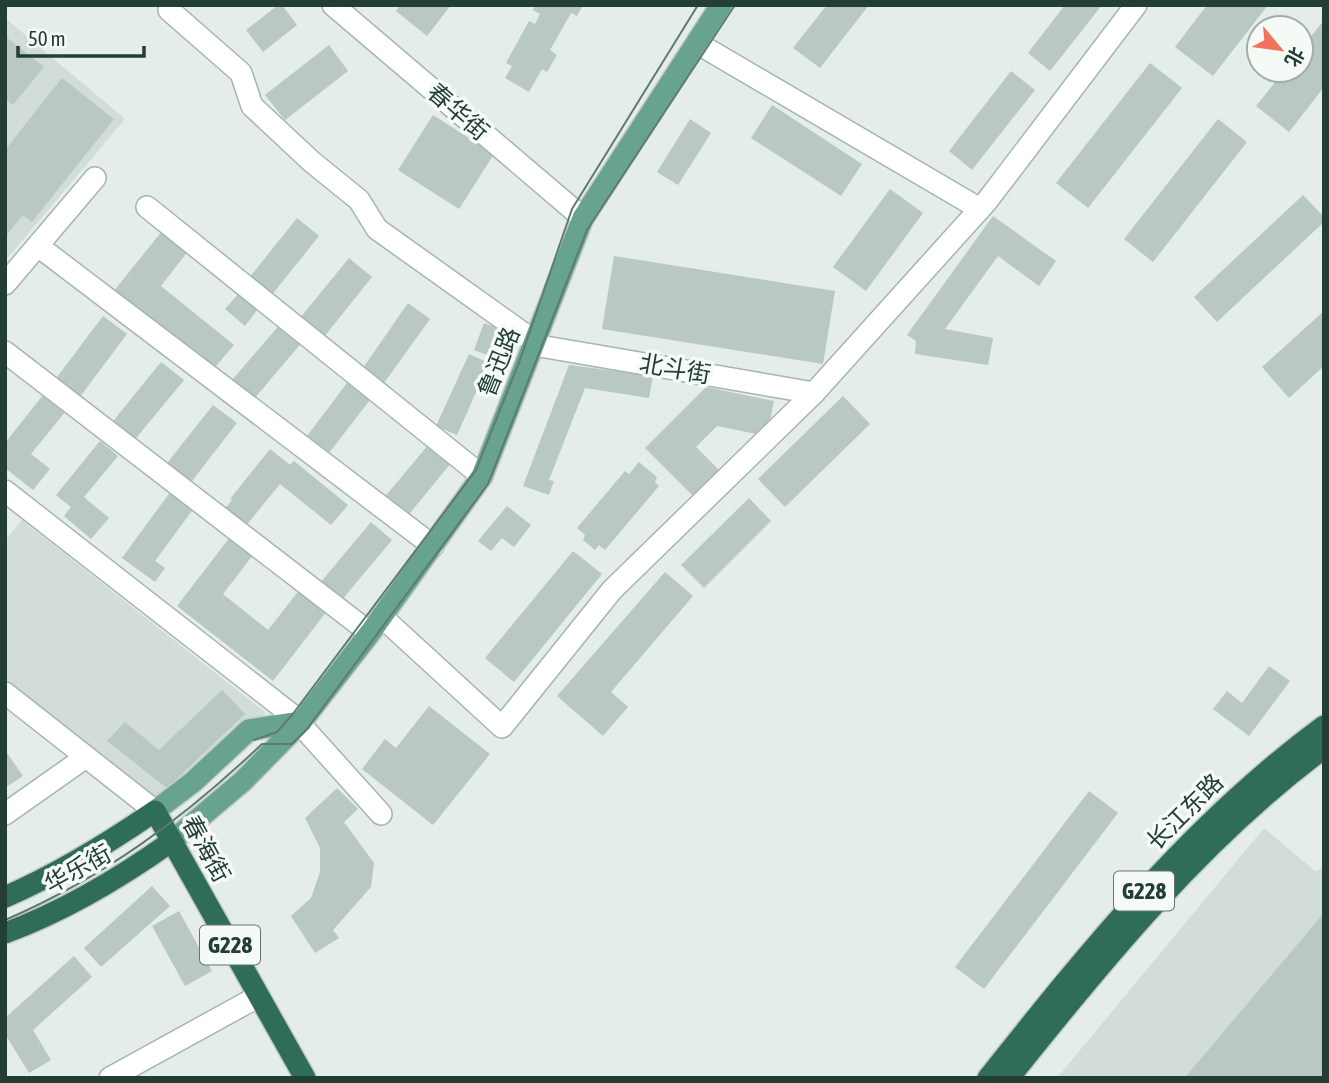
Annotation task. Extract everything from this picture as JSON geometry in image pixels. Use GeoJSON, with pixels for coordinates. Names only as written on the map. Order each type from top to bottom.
{"type":"FeatureCollection","features":[{"type":"Feature","properties":{"kind":"highway","name":"长江东路"},"geometry":{"type":"LineString","coordinates":[[988,1078],[1113,925],[1205,827],[1275,762],[1324,726]]}},
{"type":"Feature","properties":{"kind":"highway","name":"长江东路"},"geometry":{"type":"LineString","coordinates":[[1009,1078],[1074,996],[1217,840],[1286,776],[1324,748]]}},
{"type":"Feature","properties":{"kind":"highway","name":"春海街"},"geometry":{"type":"LineString","coordinates":[[155,811],[305,1078]]}},
{"type":"Feature","properties":{"kind":"highway","name":"华乐街"},"geometry":{"type":"LineString","coordinates":[[5,897],[42,881],[155,811]]}},
{"type":"Feature","properties":{"kind":"highway","name":"华乐街"},"geometry":{"type":"LineString","coordinates":[[5,933],[78,899],[136,866],[172,841]]}},
{"type":"Feature","properties":{"kind":"main road","name":"鲁迅路"},"geometry":{"type":"LineString","coordinates":[[172,841],[243,781],[301,722],[376,625],[482,476],[583,218],[721,5]]}},
{"type":"Feature","properties":{"kind":"main road"},"geometry":{"type":"LineString","coordinates":[[155,811],[193,782],[248,730],[301,722]]}},
{"type":"Feature","properties":{"kind":"street","name":"春华街"},"geometry":{"type":"LineString","coordinates":[[333,5],[583,218]]}},
{"type":"Feature","properties":{"kind":"street"},"geometry":{"type":"LineString","coordinates":[[5,352],[376,625],[502,727],[612,590],[814,393],[980,209],[1136,5]]}},
{"type":"Feature","properties":{"kind":"street"},"geometry":{"type":"LineString","coordinates":[[169,10],[241,73],[251,106],[312,162],[359,200],[377,229],[527,336],[534,345]]}},
{"type":"Feature","properties":{"kind":"street"},"geometry":{"type":"LineString","coordinates":[[697,43],[980,209]]}},
{"type":"Feature","properties":{"kind":"street"},"geometry":{"type":"LineString","coordinates":[[5,284],[96,178]]}},
{"type":"Feature","properties":{"kind":"street"},"geometry":{"type":"LineString","coordinates":[[147,207],[482,476]]}},
{"type":"Feature","properties":{"kind":"street"},"geometry":{"type":"LineString","coordinates":[[38,246],[433,546]]}},
{"type":"Feature","properties":{"kind":"street","name":"北斗街"},"geometry":{"type":"LineString","coordinates":[[534,345],[814,393]]}},
{"type":"Feature","properties":{"kind":"street"},"geometry":{"type":"LineString","coordinates":[[5,491],[301,722],[381,814]]}},
{"type":"Feature","properties":{"kind":"street","name":"春海街"},"geometry":{"type":"LineString","coordinates":[[5,693],[155,811]]}},
{"type":"Feature","properties":{"kind":"street"},"geometry":{"type":"LineString","coordinates":[[5,814],[86,757]]}},
{"type":"Feature","properties":{"kind":"street"},"geometry":{"type":"LineString","coordinates":[[110,1078],[259,996]]}},
{"type":"Feature","properties":{"kind":"shaded area"},"geometry":{"type":"Polygon","coordinates":[[[5,18],[125,119],[5,261],[5,18]]]}},
{"type":"Feature","properties":{"kind":"shaded area"},"geometry":{"type":"Polygon","coordinates":[[[22,520],[266,713],[159,804],[5,680],[5,540],[22,520]]]}},
{"type":"Feature","properties":{"kind":"shaded area"},"geometry":{"type":"Polygon","coordinates":[[[1264,828],[1315,871],[1324,868],[1324,1078],[1057,1078],[1264,828]]]}},
{"type":"Feature","properties":{"kind":"building"},"geometry":{"type":"Polygon","coordinates":[[[278,5],[282,5],[297,25],[263,52],[246,30],[278,5]]]}},
{"type":"Feature","properties":{"kind":"building"},"geometry":{"type":"Polygon","coordinates":[[[400,5],[451,5],[427,36],[396,11],[400,5]]]}},
{"type":"Feature","properties":{"kind":"building"},"geometry":{"type":"Polygon","coordinates":[[[536,5],[583,5],[577,16],[571,13],[550,50],[557,55],[547,72],[542,69],[529,92],[505,78],[512,66],[506,63],[529,21],[535,24],[540,14],[533,10],[536,5]]]}},
{"type":"Feature","properties":{"kind":"building"},"geometry":{"type":"Polygon","coordinates":[[[827,5],[869,5],[820,68],[793,48],[827,5]]]}},
{"type":"Feature","properties":{"kind":"building"},"geometry":{"type":"Polygon","coordinates":[[[1065,5],[1102,5],[1050,71],[1028,53],[1065,5]]]}},
{"type":"Feature","properties":{"kind":"building"},"geometry":{"type":"Polygon","coordinates":[[[1207,5],[1268,5],[1261,14],[1245,14],[1245,35],[1213,76],[1175,47],[1207,5]]]}},
{"type":"Feature","properties":{"kind":"building"},"geometry":{"type":"Polygon","coordinates":[[[1324,20],[1324,87],[1289,132],[1256,106],[1274,84],[1315,84],[1315,31],[1324,20]]]}},
{"type":"Feature","properties":{"kind":"building"},"geometry":{"type":"Polygon","coordinates":[[[5,36],[44,67],[13,105],[5,99],[5,36]]]}},
{"type":"Feature","properties":{"kind":"building"},"geometry":{"type":"Polygon","coordinates":[[[329,45],[348,71],[285,120],[265,95],[329,45]]]}},
{"type":"Feature","properties":{"kind":"building"},"geometry":{"type":"Polygon","coordinates":[[[1150,63],[1182,88],[1088,208],[1056,183],[1150,63]]]}},
{"type":"Feature","properties":{"kind":"building"},"geometry":{"type":"Polygon","coordinates":[[[1011,71],[1035,90],[972,170],[949,151],[1011,71]]]}},
{"type":"Feature","properties":{"kind":"building"},"geometry":{"type":"Polygon","coordinates":[[[62,78],[114,119],[32,222],[23,215],[5,237],[5,150],[62,78]]]}},
{"type":"Feature","properties":{"kind":"building"},"geometry":{"type":"Polygon","coordinates":[[[772,105],[862,164],[841,196],[751,138],[772,105]]]}},
{"type":"Feature","properties":{"kind":"building"},"geometry":{"type":"Polygon","coordinates":[[[433,115],[494,154],[459,209],[398,170],[433,115]]]}},
{"type":"Feature","properties":{"kind":"building"},"geometry":{"type":"Polygon","coordinates":[[[690,119],[711,133],[678,185],[657,172],[690,119]]]}},
{"type":"Feature","properties":{"kind":"building"},"geometry":{"type":"Polygon","coordinates":[[[1218,119],[1247,142],[1153,262],[1124,239],[1218,119]]]}},
{"type":"Feature","properties":{"kind":"building"},"geometry":{"type":"Polygon","coordinates":[[[890,189],[923,213],[866,291],[833,267],[890,189]]]}},
{"type":"Feature","properties":{"kind":"building"},"geometry":{"type":"Polygon","coordinates":[[[1303,195],[1324,217],[1324,222],[1217,322],[1194,297],[1303,195]]]}},
{"type":"Feature","properties":{"kind":"building"},"geometry":{"type":"Polygon","coordinates":[[[993,216],[1056,261],[1039,286],[998,256],[945,329],[993,338],[988,365],[915,354],[916,341],[907,335],[993,216]]]}},
{"type":"Feature","properties":{"kind":"building"},"geometry":{"type":"Polygon","coordinates":[[[297,218],[319,236],[271,296],[249,278],[297,218]]]}},
{"type":"Feature","properties":{"kind":"building"},"geometry":{"type":"Polygon","coordinates":[[[163,230],[188,251],[161,286],[234,345],[211,372],[113,292],[163,230]]]}},
{"type":"Feature","properties":{"kind":"building"},"geometry":{"type":"Polygon","coordinates":[[[614,256],[835,291],[823,364],[602,329],[614,256]]]}},
{"type":"Feature","properties":{"kind":"building"},"geometry":{"type":"Polygon","coordinates":[[[349,258],[372,277],[324,337],[300,318],[349,258]]]}},
{"type":"Feature","properties":{"kind":"building"},"geometry":{"type":"Polygon","coordinates":[[[239,293],[258,309],[245,326],[225,309],[239,293]]]}},
{"type":"Feature","properties":{"kind":"building"},"geometry":{"type":"Polygon","coordinates":[[[408,303],[430,319],[384,383],[363,368],[408,303]]]}},
{"type":"Feature","properties":{"kind":"building"},"geometry":{"type":"Polygon","coordinates":[[[1324,311],[1324,366],[1289,398],[1262,367],[1324,311]]]}},
{"type":"Feature","properties":{"kind":"building"},"geometry":{"type":"Polygon","coordinates":[[[103,316],[127,334],[79,398],[55,380],[103,316]]]}},
{"type":"Feature","properties":{"kind":"building"},"geometry":{"type":"Polygon","coordinates":[[[282,322],[303,341],[254,399],[232,380],[282,322]]]}},
{"type":"Feature","properties":{"kind":"building"},"geometry":{"type":"Polygon","coordinates":[[[484,323],[500,329],[490,356],[474,350],[484,323]]]}},
{"type":"Feature","properties":{"kind":"building"},"geometry":{"type":"Polygon","coordinates":[[[469,354],[489,363],[457,435],[436,426],[469,354]]]}},
{"type":"Feature","properties":{"kind":"building"},"geometry":{"type":"Polygon","coordinates":[[[161,362],[184,380],[132,443],[110,425],[161,362]]]}},
{"type":"Feature","properties":{"kind":"building"},"geometry":{"type":"Polygon","coordinates":[[[569,365],[653,376],[649,398],[585,388],[549,480],[554,481],[549,495],[523,486],[569,365]]]}},
{"type":"Feature","properties":{"kind":"building"},"geometry":{"type":"Polygon","coordinates":[[[350,379],[373,396],[329,453],[307,436],[350,379]]]}},
{"type":"Feature","properties":{"kind":"building"},"geometry":{"type":"Polygon","coordinates":[[[706,387],[774,401],[767,436],[717,426],[696,447],[720,471],[694,497],[645,448],[706,387]]]}},
{"type":"Feature","properties":{"kind":"building"},"geometry":{"type":"Polygon","coordinates":[[[43,395],[65,412],[31,454],[50,469],[33,490],[5,468],[5,443],[43,395]]]}},
{"type":"Feature","properties":{"kind":"building"},"geometry":{"type":"Polygon","coordinates":[[[843,396],[870,424],[785,507],[758,479],[843,396]]]}},
{"type":"Feature","properties":{"kind":"building"},"geometry":{"type":"Polygon","coordinates":[[[213,405],[237,423],[188,486],[164,467],[213,405]]]}},
{"type":"Feature","properties":{"kind":"building"},"geometry":{"type":"Polygon","coordinates":[[[434,438],[456,457],[406,518],[383,499],[434,438]]]}},
{"type":"Feature","properties":{"kind":"building"},"geometry":{"type":"Polygon","coordinates":[[[100,441],[118,456],[84,497],[109,518],[91,539],[64,516],[71,507],[56,495],[100,441]]]}},
{"type":"Feature","properties":{"kind":"building"},"geometry":{"type":"Polygon","coordinates":[[[270,449],[290,465],[294,461],[348,505],[331,525],[280,484],[245,527],[224,510],[270,449]]]}},
{"type":"Feature","properties":{"kind":"building"},"geometry":{"type":"Polygon","coordinates":[[[639,462],[657,477],[655,482],[659,486],[605,550],[599,545],[595,550],[583,540],[585,535],[577,528],[625,471],[629,474],[639,462]]]}},
{"type":"Feature","properties":{"kind":"building"},"geometry":{"type":"Polygon","coordinates":[[[171,491],[194,508],[155,561],[165,568],[155,582],[122,558],[171,491]]]}},
{"type":"Feature","properties":{"kind":"building"},"geometry":{"type":"Polygon","coordinates":[[[749,498],[771,521],[704,588],[681,565],[749,498]]]}},
{"type":"Feature","properties":{"kind":"building"},"geometry":{"type":"Polygon","coordinates":[[[507,506],[531,525],[514,547],[502,538],[491,551],[478,541],[507,506]]]}},
{"type":"Feature","properties":{"kind":"building"},"geometry":{"type":"Polygon","coordinates":[[[371,522],[392,540],[341,601],[320,583],[371,522]]]}},
{"type":"Feature","properties":{"kind":"building"},"geometry":{"type":"Polygon","coordinates":[[[230,537],[253,555],[223,594],[268,630],[300,589],[327,611],[273,681],[177,606],[230,537]]]}},
{"type":"Feature","properties":{"kind":"building"},"geometry":{"type":"Polygon","coordinates":[[[573,551],[602,574],[514,682],[485,658],[573,551]]]}},
{"type":"Feature","properties":{"kind":"building"},"geometry":{"type":"Polygon","coordinates":[[[665,572],[693,596],[611,692],[628,707],[603,736],[557,696],[665,572]]]}},
{"type":"Feature","properties":{"kind":"building"},"geometry":{"type":"Polygon","coordinates":[[[1269,666],[1290,681],[1249,736],[1213,709],[1227,691],[1242,703],[1269,666]]]}},
{"type":"Feature","properties":{"kind":"building"},"geometry":{"type":"Polygon","coordinates":[[[222,690],[245,714],[167,788],[107,741],[125,722],[159,750],[222,690]]]}},
{"type":"Feature","properties":{"kind":"building"},"geometry":{"type":"Polygon","coordinates":[[[429,706],[490,754],[433,825],[362,769],[385,739],[396,748],[429,706]]]}},
{"type":"Feature","properties":{"kind":"building"},"geometry":{"type":"Polygon","coordinates":[[[5,750],[23,776],[5,788],[5,750]]]}},
{"type":"Feature","properties":{"kind":"building"},"geometry":{"type":"Polygon","coordinates":[[[337,788],[358,809],[344,822],[374,863],[371,887],[333,930],[339,938],[315,953],[291,916],[311,898],[320,872],[320,848],[305,818],[337,788]]]}},
{"type":"Feature","properties":{"kind":"building"},"geometry":{"type":"Polygon","coordinates":[[[1089,791],[1118,813],[984,989],[955,967],[1089,791]]]}},
{"type":"Feature","properties":{"kind":"building"},"geometry":{"type":"Polygon","coordinates":[[[152,886],[170,906],[101,967],[84,948],[152,886]]]}},
{"type":"Feature","properties":{"kind":"building"},"geometry":{"type":"Polygon","coordinates":[[[179,911],[212,971],[185,986],[152,926],[179,911]]]}},
{"type":"Feature","properties":{"kind":"building"},"geometry":{"type":"Polygon","coordinates":[[[1324,913],[1324,1078],[1188,1078],[1187,1075],[1324,913]]]}},
{"type":"Feature","properties":{"kind":"building"},"geometry":{"type":"Polygon","coordinates":[[[74,956],[92,977],[33,1030],[51,1060],[29,1073],[5,1034],[5,1018],[74,956]]]}},
{"type":"Feature","properties":{"kind":"tram line"},"geometry":{"type":"LineString","coordinates":[[254,740],[277,732],[292,715],[476,470],[520,360],[572,209],[698,5]]}},
{"type":"Feature","properties":{"kind":"tram line"},"geometry":{"type":"LineString","coordinates":[[5,920],[76,885],[142,844],[203,797],[262,744],[292,744],[307,729],[488,484],[587,230],[735,5]]}}]}
